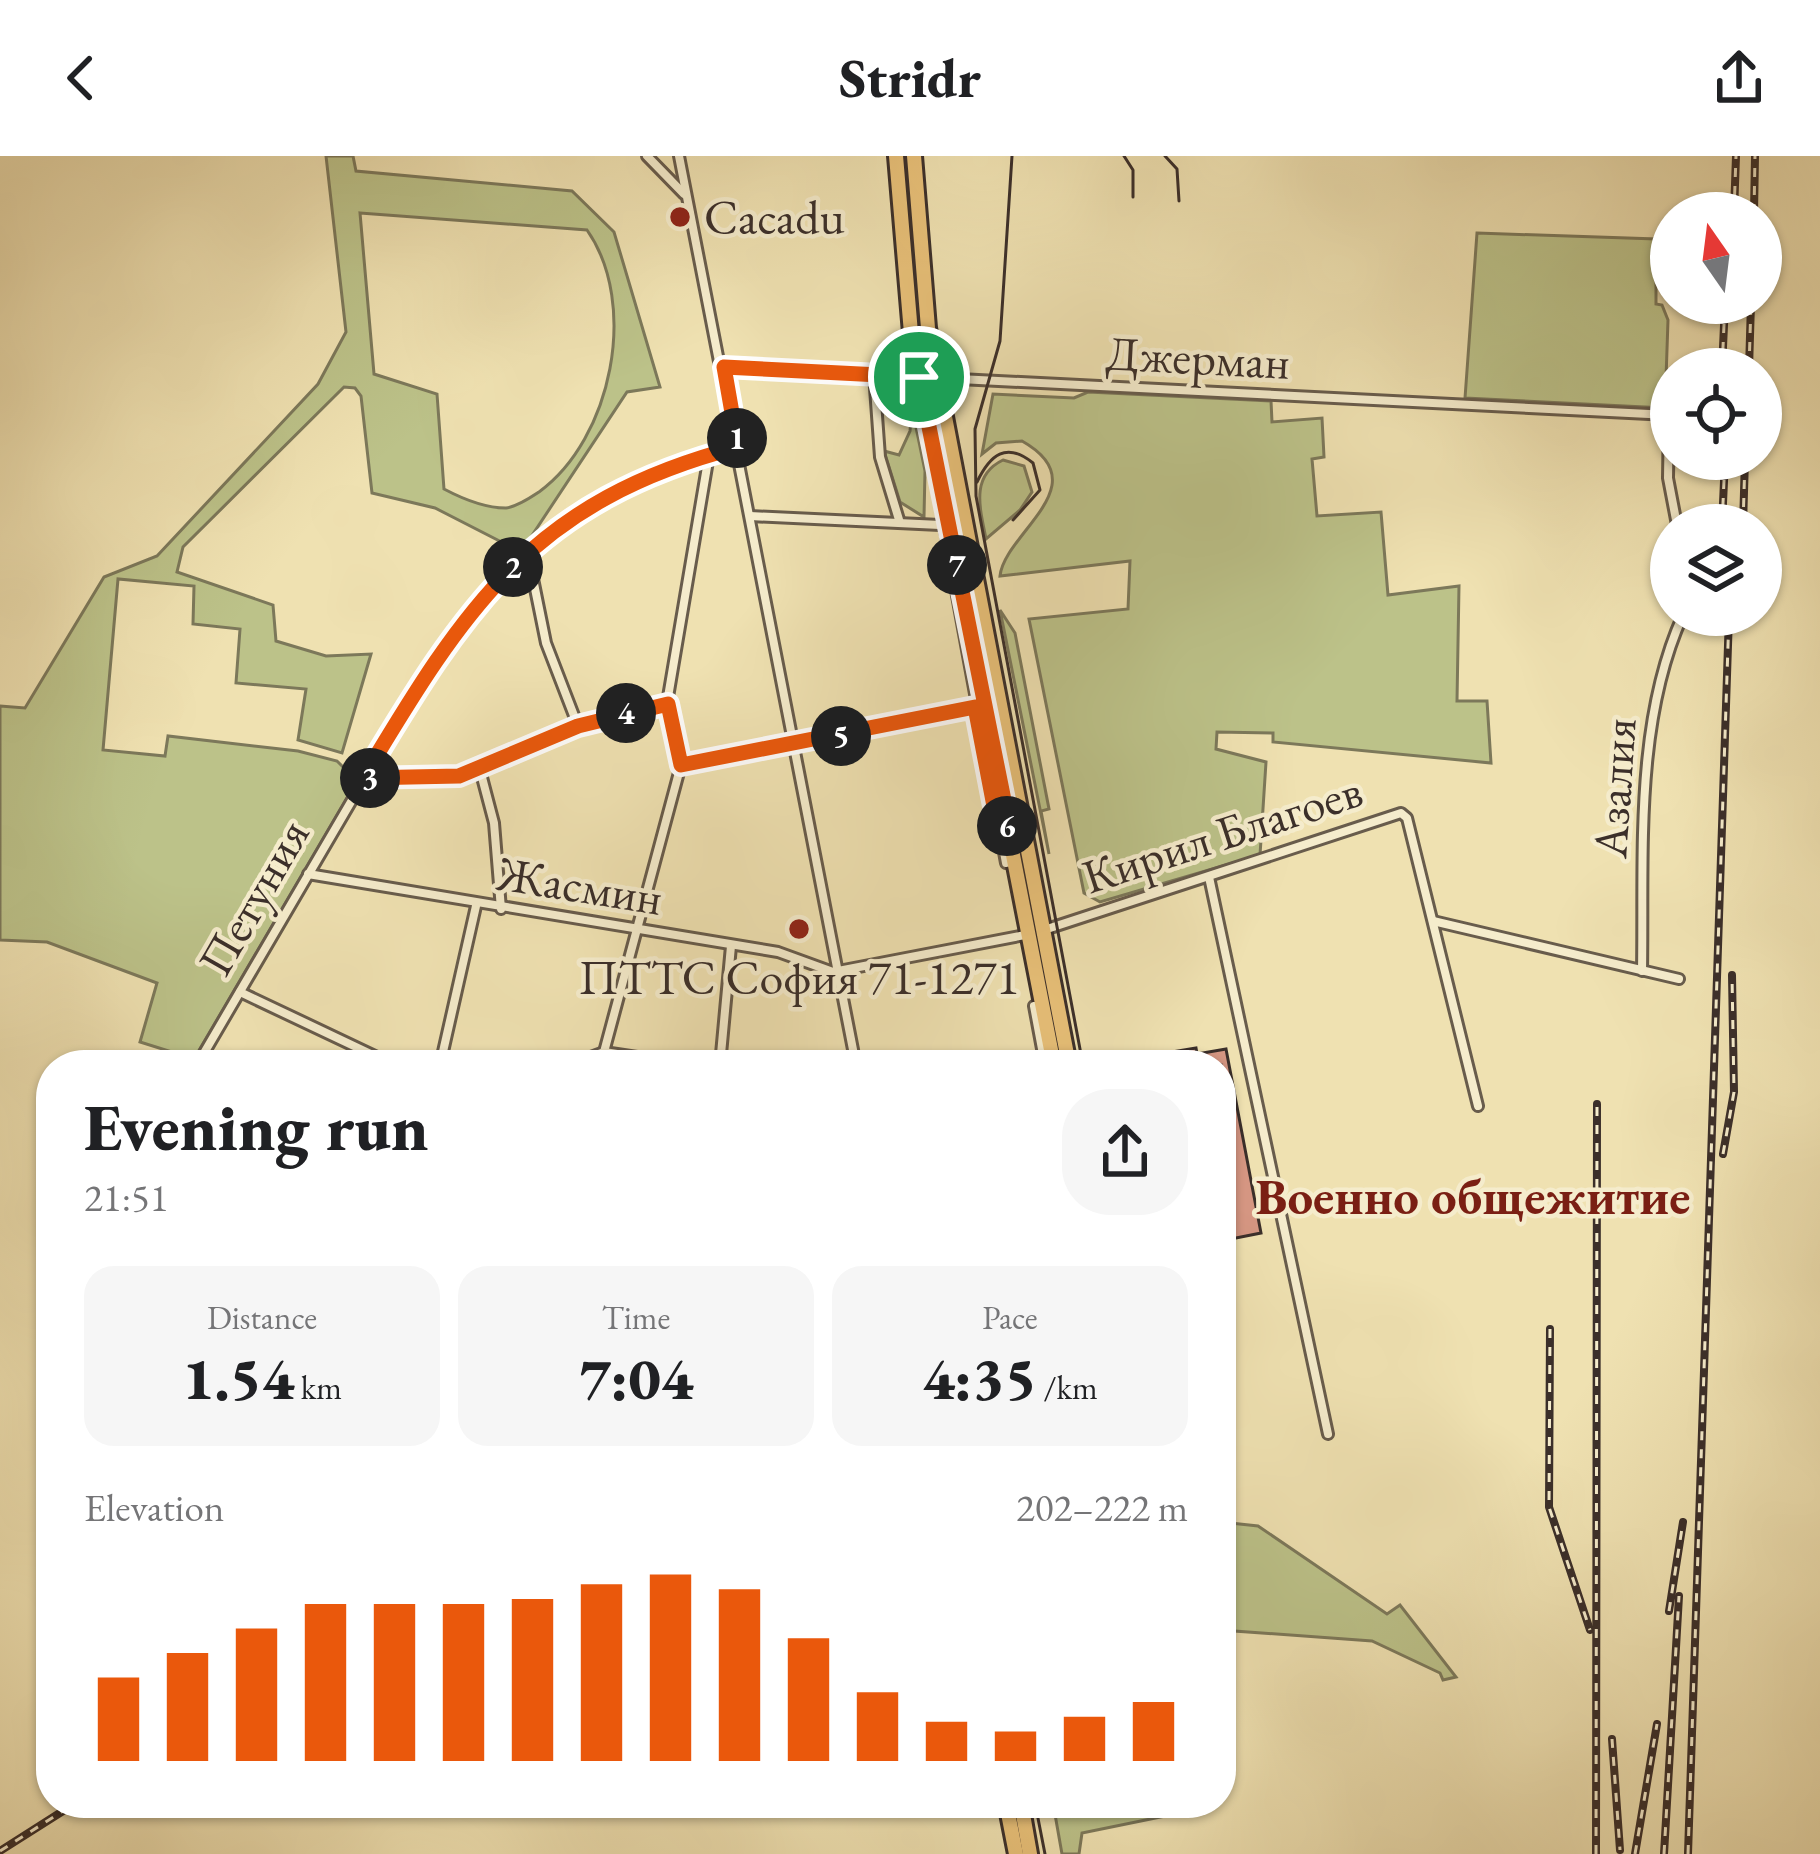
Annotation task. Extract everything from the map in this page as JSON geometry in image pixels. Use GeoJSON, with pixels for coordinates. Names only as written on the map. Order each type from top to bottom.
{"type":"FeatureCollection","features":[{"type":"Feature","properties":{"kind":"main road"},"geometry":{"type":"LineString","coordinates":[[896,156],[919,377],[1004,826],[1065,1050]]}},
{"type":"Feature","properties":{"kind":"main road"},"geometry":{"type":"LineString","coordinates":[[914,156],[937,378],[1035,932],[1046,1050]]}},
{"type":"Feature","properties":{"kind":"main road"},"geometry":{"type":"LineString","coordinates":[[1009,1818],[1016,1854]]}},
{"type":"Feature","properties":{"kind":"main road"},"geometry":{"type":"LineString","coordinates":[[1024,1818],[1030,1854]]}},
{"type":"Feature","properties":{"kind":"street"},"geometry":{"type":"LineString","coordinates":[[647,156],[687,197]]}},
{"type":"Feature","properties":{"kind":"street"},"geometry":{"type":"LineString","coordinates":[[679,156],[724,367],[853,1050]]}},
{"type":"Feature","properties":{"kind":"street","name":"Джерман"},"geometry":{"type":"LineString","coordinates":[[724,367],[1650,414]]}},
{"type":"Feature","properties":{"kind":"street"},"geometry":{"type":"LineString","coordinates":[[874,374],[880,457],[900,523]]}},
{"type":"Feature","properties":{"kind":"street","name":"Петуния"},"geometry":{"type":"LineString","coordinates":[[206,1050],[441,648],[528,553],[615,490],[738,447]]}},
{"type":"Feature","properties":{"kind":"street"},"geometry":{"type":"LineString","coordinates":[[605,1050],[681,765],[668,704],[709,455]]}},
{"type":"Feature","properties":{"kind":"street"},"geometry":{"type":"LineString","coordinates":[[936,461],[940,525],[975,707],[1004,826],[1006,863]]}},
{"type":"Feature","properties":{"kind":"street"},"geometry":{"type":"LineString","coordinates":[[750,516],[940,525]]}},
{"type":"Feature","properties":{"kind":"street"},"geometry":{"type":"LineString","coordinates":[[528,553],[546,643],[578,726]]}},
{"type":"Feature","properties":{"kind":"street","name":"Азалия"},"geometry":{"type":"LineString","coordinates":[[1642,971],[1649,763],[1658,688],[1676,636]]}},
{"type":"Feature","properties":{"kind":"street"},"geometry":{"type":"LineString","coordinates":[[363,778],[449,778],[578,726],[668,704]]}},
{"type":"Feature","properties":{"kind":"street"},"geometry":{"type":"LineString","coordinates":[[681,765],[975,707]]}},
{"type":"Feature","properties":{"kind":"street"},"geometry":{"type":"LineString","coordinates":[[478,766],[494,823],[501,909]]}},
{"type":"Feature","properties":{"kind":"street","name":"Кирил Благоев"},"geometry":{"type":"LineString","coordinates":[[839,971],[1035,932],[1401,813],[1407,818],[1478,1106]]}},
{"type":"Feature","properties":{"kind":"street","name":"Жасмин"},"geometry":{"type":"LineString","coordinates":[[308,874],[778,952],[824,972],[839,971]]}},
{"type":"Feature","properties":{"kind":"street"},"geometry":{"type":"LineString","coordinates":[[1209,878],[1328,1434]]}},
{"type":"Feature","properties":{"kind":"street"},"geometry":{"type":"LineString","coordinates":[[443,1050],[476,905]]}},
{"type":"Feature","properties":{"kind":"street"},"geometry":{"type":"LineString","coordinates":[[1433,921],[1679,979]]}},
{"type":"Feature","properties":{"kind":"street"},"geometry":{"type":"LineString","coordinates":[[721,1050],[731,946]]}},
{"type":"Feature","properties":{"kind":"street"},"geometry":{"type":"LineString","coordinates":[[240,992],[362,1050]]}},
{"type":"Feature","properties":{"kind":"street"},"geometry":{"type":"LineString","coordinates":[[1034,1006],[1044,1037]]}},
{"type":"Feature","properties":{"kind":"green space"},"geometry":{"type":"Polygon","coordinates":[[[326,156],[353,156],[356,171],[572,191],[614,232],[660,387],[627,392],[521,552],[435,508],[372,493],[361,396],[355,388],[344,387],[183,547],[177,572],[273,605],[276,641],[326,656],[371,654],[342,753],[298,740],[306,689],[236,683],[240,629],[193,624],[194,586],[118,579],[103,750],[165,756],[168,736],[298,751],[337,761],[357,781],[199,1050],[165,1050],[140,1042],[157,983],[47,942],[0,940],[0,706],[25,708],[104,577],[157,556],[318,384],[346,332],[326,156]],[[360,213],[374,374],[437,394],[444,489],[482,504],[515,506],[564,469],[585,439],[610,369],[614,331],[603,260],[587,230],[360,213]]]}},
{"type":"Feature","properties":{"kind":"green space"},"geometry":{"type":"Polygon","coordinates":[[[1477,233],[1650,239],[1650,324],[1668,324],[1667,348],[1650,348],[1650,407],[1465,398],[1477,233]]]}},
{"type":"Feature","properties":{"kind":"green space"},"geometry":{"type":"Polygon","coordinates":[[[1088,392],[1271,401],[1272,422],[1322,418],[1324,457],[1312,459],[1317,516],[1381,512],[1388,595],[1459,586],[1457,701],[1487,701],[1491,763],[1273,742],[1273,733],[1217,732],[1216,749],[1266,762],[1260,855],[1100,902],[1084,893],[1029,619],[1128,609],[1130,561],[1000,576],[1005,560],[1042,509],[1052,475],[1044,458],[1022,441],[996,443],[982,454],[993,394],[1074,398],[1088,392]]]}},
{"type":"Feature","properties":{"kind":"green space"},"geometry":{"type":"Polygon","coordinates":[[[936,403],[1034,909],[1030,910],[932,404],[936,403]]]}},
{"type":"Feature","properties":{"kind":"green space"},"geometry":{"type":"Polygon","coordinates":[[[912,408],[925,471],[924,517],[900,502],[884,451],[899,455],[910,431],[912,408]]]}},
{"type":"Feature","properties":{"kind":"green space"},"geometry":{"type":"Polygon","coordinates":[[[1003,460],[1024,466],[1032,492],[1020,510],[986,539],[982,484],[1003,460]]]}},
{"type":"Feature","properties":{"kind":"green space"},"geometry":{"type":"Polygon","coordinates":[[[1000,610],[1015,633],[1049,809],[1041,811],[1049,854],[1000,610]]]}},
{"type":"Feature","properties":{"kind":"green space"},"geometry":{"type":"Polygon","coordinates":[[[1236,1524],[1258,1526],[1387,1614],[1400,1605],[1456,1677],[1443,1680],[1440,1673],[1372,1641],[1236,1631],[1236,1524]]]}},
{"type":"Feature","properties":{"kind":"green space"},"geometry":{"type":"Polygon","coordinates":[[[1056,1818],[1155,1818],[1082,1833],[1079,1854],[1062,1854],[1056,1818]]]}},
{"type":"Feature","properties":{"kind":"building"},"geometry":{"type":"Polygon","coordinates":[[[1236,1102],[1261,1233],[1236,1238],[1236,1102]]]}},
{"type":"Feature","properties":{"kind":"tram line"},"geometry":{"type":"LineString","coordinates":[[1012,156],[1000,341],[975,429],[976,496],[1080,1050]]}},
{"type":"Feature","properties":{"kind":"tram line"},"geometry":{"type":"LineString","coordinates":[[1124,156],[1133,170],[1133,197]]}},
{"type":"Feature","properties":{"kind":"tram line"},"geometry":{"type":"LineString","coordinates":[[1165,156],[1177,169],[1179,201]]}},
{"type":"Feature","properties":{"kind":"tram line"},"geometry":{"type":"LineString","coordinates":[[977,482],[1000,454],[1015,453],[1033,463],[1040,490],[1013,520]]}},
{"type":"Feature","properties":{"kind":"tram line"},"geometry":{"type":"LineString","coordinates":[[1038,1818],[1045,1854]]}},
{"type":"Feature","properties":{"kind":"railway"},"geometry":{"type":"LineString","coordinates":[[1735,192],[1736,156]]}},
{"type":"Feature","properties":{"kind":"railway"},"geometry":{"type":"LineString","coordinates":[[1754,192],[1755,156]]}},
{"type":"Feature","properties":{"kind":"railway"},"geometry":{"type":"LineString","coordinates":[[1723,348],[1724,324]]}},
{"type":"Feature","properties":{"kind":"railway"},"geometry":{"type":"LineString","coordinates":[[1750,324],[1750,348]]}},
{"type":"Feature","properties":{"kind":"railway"},"geometry":{"type":"LineString","coordinates":[[1723,504],[1724,480]]}},
{"type":"Feature","properties":{"kind":"railway"},"geometry":{"type":"LineString","coordinates":[[1744,480],[1744,504]]}},
{"type":"Feature","properties":{"kind":"railway"},"geometry":{"type":"LineString","coordinates":[[1688,1854],[1728,636]]}},
{"type":"Feature","properties":{"kind":"railway"},"geometry":{"type":"LineString","coordinates":[[1723,1154],[1734,1092],[1732,975]]}},
{"type":"Feature","properties":{"kind":"railway"},"geometry":{"type":"LineString","coordinates":[[1596,1854],[1597,1104]]}},
{"type":"Feature","properties":{"kind":"railway"},"geometry":{"type":"LineString","coordinates":[[1550,1329],[1549,1507],[1590,1630]]}},
{"type":"Feature","properties":{"kind":"railway"},"geometry":{"type":"LineString","coordinates":[[1669,1611],[1683,1522]]}},
{"type":"Feature","properties":{"kind":"railway"},"geometry":{"type":"LineString","coordinates":[[1664,1854],[1679,1596]]}},
{"type":"Feature","properties":{"kind":"railway"},"geometry":{"type":"LineString","coordinates":[[1635,1854],[1657,1724]]}},
{"type":"Feature","properties":{"kind":"railway"},"geometry":{"type":"LineString","coordinates":[[1612,1739],[1620,1850]]}},
{"type":"Feature","properties":{"kind":"railway"},"geometry":{"type":"LineString","coordinates":[[0,1851],[52,1818]]}},
{"type":"Feature","properties":{"kind":"place","name":"Cacadu"},"geometry":{"type":"Point","coordinates":[680,217]}},
{"type":"Feature","properties":{"kind":"place","name":"ПТТС София 71-1271"},"geometry":{"type":"Point","coordinates":[799,929]}},
{"type":"Feature","properties":{"kind":"district","name":"Военно общежитие"},"geometry":{"type":"Point","coordinates":[1473,1196]}},
{"type":"Feature","properties":{"kind":"route"},"geometry":{"type":"LineString","coordinates":[[724,367],[919,377],[1009,825],[998,827],[975,707],[751,755],[681,765],[668,704],[578,726],[459,776],[363,778],[441,648],[528,553],[615,490],[738,447],[724,367]]}}]}
